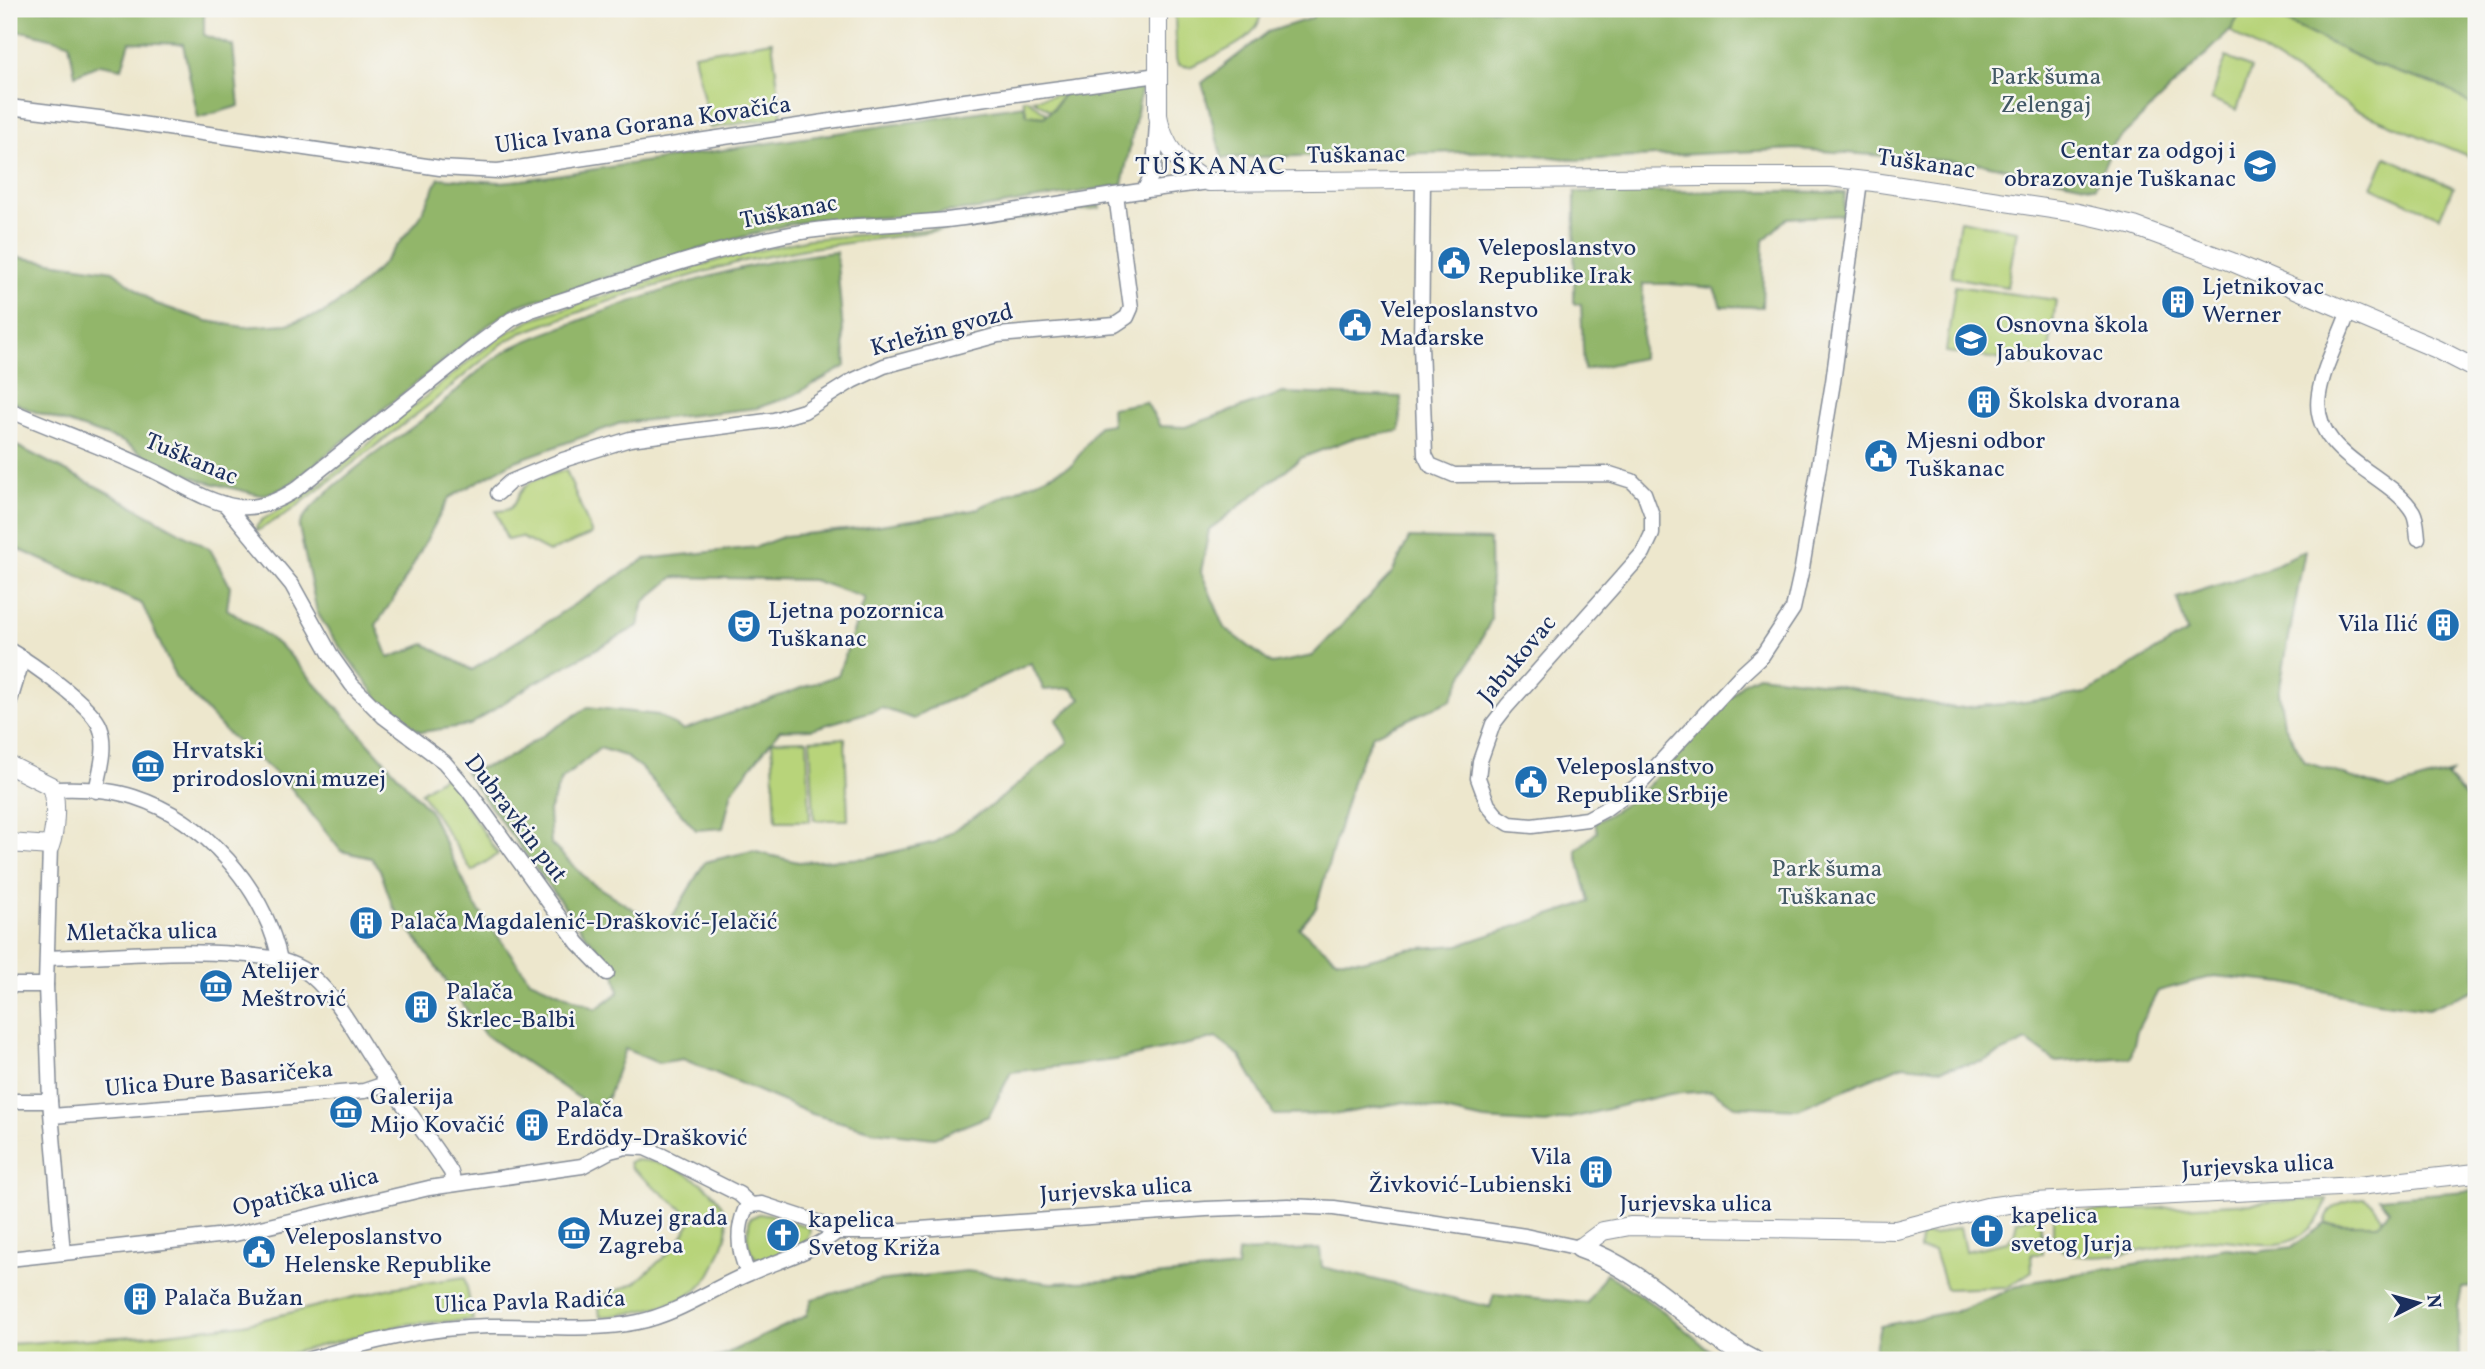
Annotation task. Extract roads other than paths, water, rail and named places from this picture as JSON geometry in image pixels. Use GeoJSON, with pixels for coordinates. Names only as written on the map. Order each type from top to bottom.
{"type":"FeatureCollection","features":[{"type":"Feature","properties":{"kind":"main road"},"geometry":{"type":"LineString","coordinates":[[1580,1248],[1603,1257],[1640,1278],[1723,1342],[1753,1360]]}},
{"type":"Feature","properties":{"kind":"street"},"geometry":{"type":"LineString","coordinates":[[1143,191],[1149,185],[1154,170],[1158,115],[1158,9]]}},
{"type":"Feature","properties":{"kind":"street","name":"Ulica Ivana Gorana Kovačića"},"geometry":{"type":"LineString","coordinates":[[9,107],[440,168],[498,171],[957,102],[1158,75]]}},
{"type":"Feature","properties":{"kind":"street"},"geometry":{"type":"LineString","coordinates":[[1158,115],[1161,132],[1171,149],[1188,168],[1209,182]]}},
{"type":"Feature","properties":{"kind":"street","name":"Tuškanac"},"geometry":{"type":"LineString","coordinates":[[9,410],[153,470],[197,493],[225,504],[253,507],[279,500],[295,491],[478,344],[512,319],[531,310],[711,254],[786,235],[854,225],[887,226],[964,218],[1209,182],[1829,177],[2078,213],[2134,226],[2232,262],[2437,349],[2476,369]]}},
{"type":"Feature","properties":{"kind":"street","name":"Jabukovac"},"geometry":{"type":"LineString","coordinates":[[1423,180],[1421,345],[1425,455],[1430,465],[1454,475],[1610,474],[1632,481],[1644,493],[1652,514],[1652,534],[1643,553],[1507,706],[1489,733],[1478,778],[1483,793],[1497,816],[1510,824],[1532,826],[1587,819],[1641,783],[1739,677],[1762,656],[1793,609],[1833,382],[1860,181]]}},
{"type":"Feature","properties":{"kind":"street","name":"Krležin gvozd"},"geometry":{"type":"LineString","coordinates":[[498,493],[510,482],[564,460],[630,439],[774,421],[804,411],[852,381],[884,366],[998,335],[1115,325],[1127,317],[1131,308],[1116,195]]}},
{"type":"Feature","properties":{"kind":"street"},"geometry":{"type":"LineString","coordinates":[[2348,313],[2318,397],[2321,419],[2327,433],[2347,458],[2393,492],[2412,510],[2418,538]]}},
{"type":"Feature","properties":{"kind":"street","name":"Dubravkin put"},"geometry":{"type":"LineString","coordinates":[[225,504],[292,585],[332,657],[352,685],[384,718],[444,762],[468,790],[578,943],[607,973]]}},
{"type":"Feature","properties":{"kind":"street"},"geometry":{"type":"LineString","coordinates":[[9,650],[56,683],[100,725],[103,750],[96,791]]}},
{"type":"Feature","properties":{"kind":"street"},"geometry":{"type":"LineString","coordinates":[[9,704],[23,658]]}},
{"type":"Feature","properties":{"kind":"street"},"geometry":{"type":"LineString","coordinates":[[9,765],[54,789],[125,794],[146,801],[178,818],[219,852],[238,871],[253,892],[272,934],[279,960]]}},
{"type":"Feature","properties":{"kind":"street"},"geometry":{"type":"LineString","coordinates":[[54,789],[46,985],[51,1108],[63,1253]]}},
{"type":"Feature","properties":{"kind":"street"},"geometry":{"type":"LineString","coordinates":[[9,843],[50,846]]}},
{"type":"Feature","properties":{"kind":"street","name":"Mletačka ulica"},"geometry":{"type":"LineString","coordinates":[[48,958],[178,951],[258,956],[279,960],[303,970],[318,982],[337,1005],[388,1083],[451,1171],[454,1184]]}},
{"type":"Feature","properties":{"kind":"street"},"geometry":{"type":"LineString","coordinates":[[9,985],[46,985]]}},
{"type":"Feature","properties":{"kind":"street","name":"Ulica Đure Basaričeka"},"geometry":{"type":"LineString","coordinates":[[9,1101],[51,1108],[364,1091],[388,1083]]}},
{"type":"Feature","properties":{"kind":"street","name":"Opatička ulica"},"geometry":{"type":"LineString","coordinates":[[9,1259],[235,1234],[369,1201],[454,1184],[582,1166],[610,1151],[626,1147],[645,1148],[739,1194],[751,1205]]}},
{"type":"Feature","properties":{"kind":"street","name":"Jurjevska ulica"},"geometry":{"type":"LineString","coordinates":[[837,1233],[1288,1206],[1348,1210],[1525,1236],[1580,1248],[1603,1231],[1630,1226],[1896,1230],[1987,1207],[2016,1203],[2358,1186],[2476,1173]]}},
{"type":"Feature","properties":{"kind":"street"},"geometry":{"type":"LineString","coordinates":[[748,1273],[739,1246],[743,1213],[751,1205],[768,1205],[817,1222],[837,1233]]}},
{"type":"Feature","properties":{"kind":"street","name":"Ulica Pavla Radića"},"geometry":{"type":"LineString","coordinates":[[307,1360],[364,1343],[427,1330],[635,1323],[671,1311],[748,1273],[816,1246],[837,1233]]}},
{"type":"Feature","properties":{"kind":"place","name":"Centar za odgoj i obrazovanje Tuškanac"},"geometry":{"type":"Point","coordinates":[2260,166]}},
{"type":"Feature","properties":{"kind":"place","name":"Veleposlanstvo Republike Irak"},"geometry":{"type":"Point","coordinates":[1454,263]}},
{"type":"Feature","properties":{"kind":"place","name":"Ljetnikovac Werner"},"geometry":{"type":"Point","coordinates":[2178,302]}},
{"type":"Feature","properties":{"kind":"place","name":"Veleposlanstvo Mađarske"},"geometry":{"type":"Point","coordinates":[1355,325]}},
{"type":"Feature","properties":{"kind":"place","name":"Osnovna škola Jabukovac"},"geometry":{"type":"Point","coordinates":[1971,340]}},
{"type":"Feature","properties":{"kind":"place","name":"Školska dvorana"},"geometry":{"type":"Point","coordinates":[1984,402]}},
{"type":"Feature","properties":{"kind":"place","name":"Mjesni odbor Tuškanac"},"geometry":{"type":"Point","coordinates":[1881,456]}},
{"type":"Feature","properties":{"kind":"place","name":"Vila Ilić"},"geometry":{"type":"Point","coordinates":[2443,625]}},
{"type":"Feature","properties":{"kind":"place","name":"Ljetna pozornica Tuškanac"},"geometry":{"type":"Point","coordinates":[744,626]}},
{"type":"Feature","properties":{"kind":"place","name":"Hrvatski prirodoslovni muzej"},"geometry":{"type":"Point","coordinates":[148,766]}},
{"type":"Feature","properties":{"kind":"place","name":"Veleposlanstvo Republike Srbije"},"geometry":{"type":"Point","coordinates":[1531,782]}},
{"type":"Feature","properties":{"kind":"place","name":"Palača Magdalenić-Drašković-Jelačić"},"geometry":{"type":"Point","coordinates":[366,923]}},
{"type":"Feature","properties":{"kind":"place","name":"Atelijer Meštrović"},"geometry":{"type":"Point","coordinates":[216,986]}},
{"type":"Feature","properties":{"kind":"place","name":"Palača Škrlec-Balbi"},"geometry":{"type":"Point","coordinates":[421,1007]}},
{"type":"Feature","properties":{"kind":"place","name":"Galerija Mijo Kovačić"},"geometry":{"type":"Point","coordinates":[346,1112]}},
{"type":"Feature","properties":{"kind":"place","name":"Palača Erdödy-Drašković"},"geometry":{"type":"Point","coordinates":[532,1125]}},
{"type":"Feature","properties":{"kind":"place","name":"Vila Živković-Lubienski"},"geometry":{"type":"Point","coordinates":[1596,1172]}},
{"type":"Feature","properties":{"kind":"place","name":"kapelica svetog Jurja"},"geometry":{"type":"Point","coordinates":[1987,1231]}},
{"type":"Feature","properties":{"kind":"place","name":"Muzej grada Zagreba"},"geometry":{"type":"Point","coordinates":[574,1233]}},
{"type":"Feature","properties":{"kind":"place","name":"kapelica Svetog Križa"},"geometry":{"type":"Point","coordinates":[783,1235]}},
{"type":"Feature","properties":{"kind":"place","name":"Veleposlanstvo Helenske Republike"},"geometry":{"type":"Point","coordinates":[259,1252]}},
{"type":"Feature","properties":{"kind":"place","name":"Palača Bužan"},"geometry":{"type":"Point","coordinates":[140,1299]}},
{"type":"Feature","properties":{"kind":"district","name":"TUŠKANAC"},"geometry":{"type":"Point","coordinates":[1211,167]}},
{"type":"Feature","properties":{"kind":"park label","name":"Park šuma Zelengaj"},"geometry":{"type":"Point","coordinates":[2046,92]}},
{"type":"Feature","properties":{"kind":"park label","name":"Park šuma Tuškanac"},"geometry":{"type":"Point","coordinates":[1827,884]}}]}
